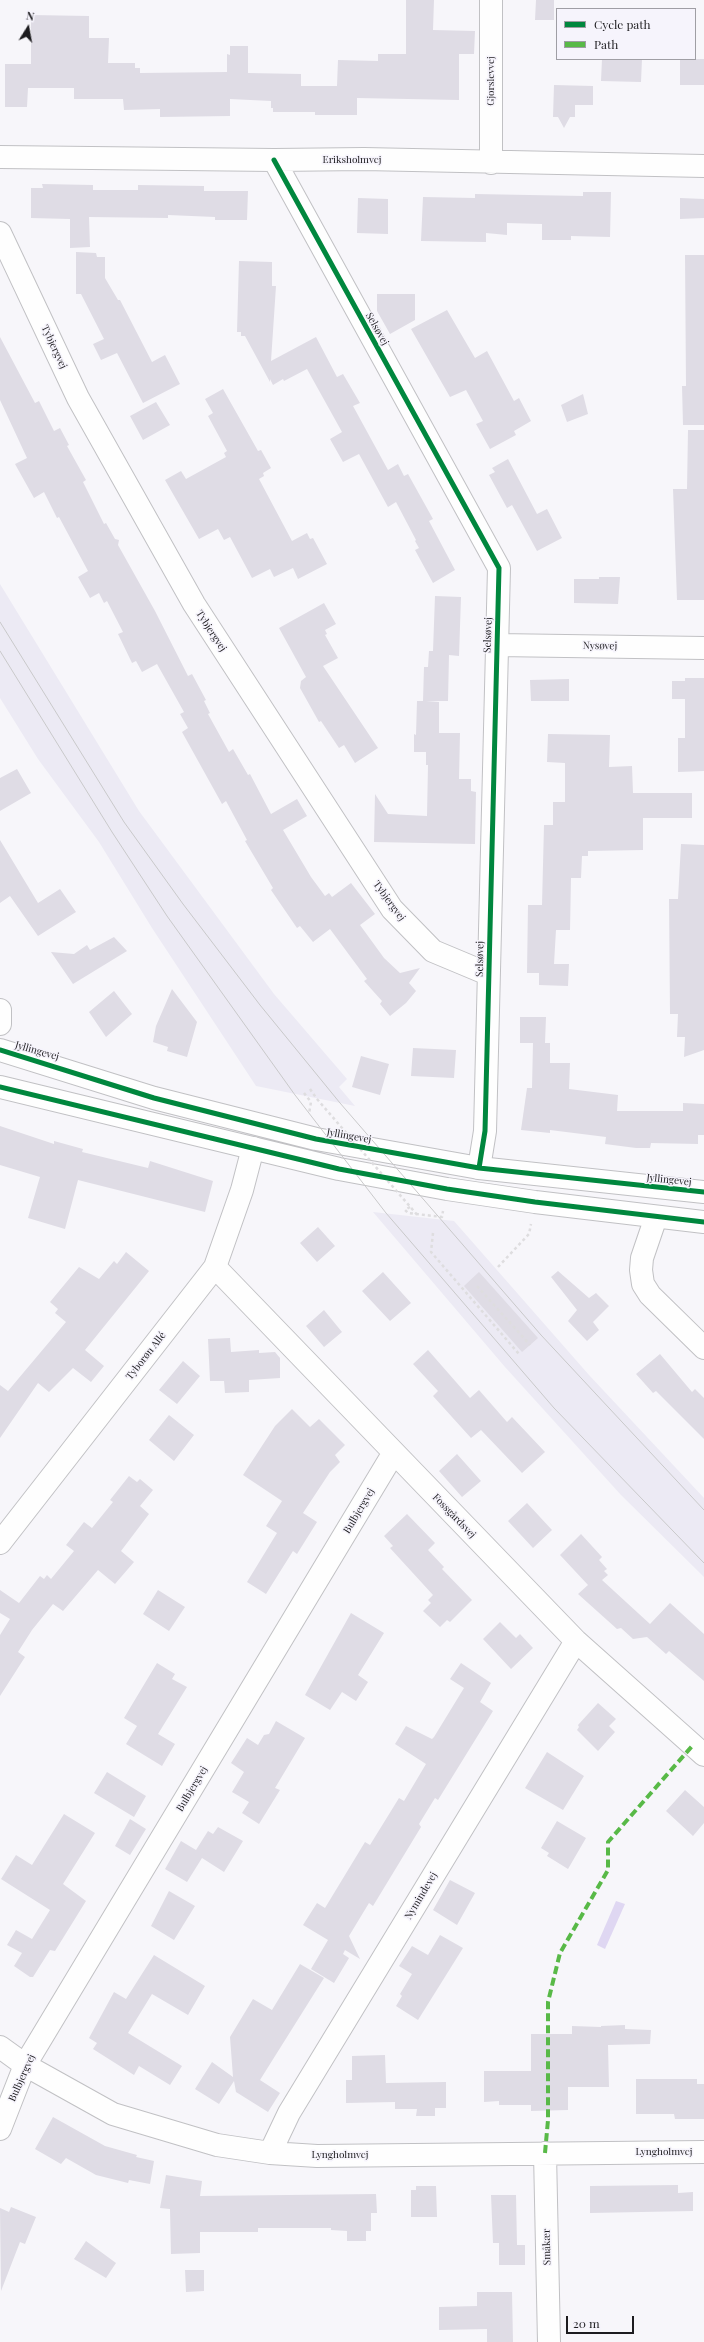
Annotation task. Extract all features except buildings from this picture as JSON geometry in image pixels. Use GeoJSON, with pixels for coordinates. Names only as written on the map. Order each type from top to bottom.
{"type":"FeatureCollection","features":[{"type":"Feature","properties":{"kind":"street","name":"Gjorslevvej"},"geometry":{"type":"LineString","coordinates":[[491,0],[491,163]]}},
{"type":"Feature","properties":{"kind":"street","name":"Eriksholmvej"},"geometry":{"type":"LineString","coordinates":[[0,157],[274,160],[364,159],[491,163],[704,166]]}},
{"type":"Feature","properties":{"kind":"street","name":"Selsøvej"},"geometry":{"type":"LineString","coordinates":[[274,160],[499,568],[484,1131],[479,1168]]}},
{"type":"Feature","properties":{"kind":"street","name":"Tybjergvej"},"geometry":{"type":"LineString","coordinates":[[0,233],[78,398],[194,604],[392,909],[432,951],[488,974]]}},
{"type":"Feature","properties":{"kind":"street","name":"Nysøvej"},"geometry":{"type":"LineString","coordinates":[[496,645],[704,648]]}},
{"type":"Feature","properties":{"kind":"street"},"geometry":{"type":"LineString","coordinates":[[0,1010],[0,1024]]}},
{"type":"Feature","properties":{"kind":"street","name":"Jyllingevej"},"geometry":{"type":"LineString","coordinates":[[0,1050],[154,1098],[305,1136],[479,1168],[704,1192]]}},
{"type":"Feature","properties":{"kind":"street"},"geometry":{"type":"LineString","coordinates":[[0,1087],[339,1169],[447,1189],[534,1202],[704,1222]]}},
{"type":"Feature","properties":{"kind":"street","name":"Tyborøn Allé"},"geometry":{"type":"LineString","coordinates":[[0,1543],[215,1267],[242,1190],[253,1148]]}},
{"type":"Feature","properties":{"kind":"street"},"geometry":{"type":"LineString","coordinates":[[656,1217],[642,1258],[642,1284],[650,1295],[704,1348]]}},
{"type":"Feature","properties":{"kind":"street","name":"Fossgårdsvej"},"geometry":{"type":"LineString","coordinates":[[215,1267],[393,1454],[576,1641],[704,1755]]}},
{"type":"Feature","properties":{"kind":"street","name":"Bulbjergvej"},"geometry":{"type":"LineString","coordinates":[[0,2129],[26,2065],[393,1454]]}},
{"type":"Feature","properties":{"kind":"street","name":"Nymindevej"},"geometry":{"type":"LineString","coordinates":[[270,2153],[289,2113],[576,1641]]}},
{"type":"Feature","properties":{"kind":"street","name":"Lyngholmvej"},"geometry":{"type":"LineString","coordinates":[[0,2047],[26,2065],[113,2114],[217,2145],[270,2153],[317,2156],[704,2152]]}},
{"type":"Feature","properties":{"kind":"street","name":"Småkær"},"geometry":{"type":"LineString","coordinates":[[545,2153],[549,2342]]}},
{"type":"Feature","properties":{"kind":"path"},"geometry":{"type":"LineString","coordinates":[[310,1089],[419,1217]]}},
{"type":"Feature","properties":{"kind":"path"},"geometry":{"type":"LineString","coordinates":[[304,1093],[311,1102]]}},
{"type":"Feature","properties":{"kind":"path"},"geometry":{"type":"LineString","coordinates":[[498,1267],[530,1234],[534,1202]]}},
{"type":"Feature","properties":{"kind":"path"},"geometry":{"type":"LineString","coordinates":[[410,1206],[405,1210],[408,1213],[442,1217]]}},
{"type":"Feature","properties":{"kind":"path"},"geometry":{"type":"LineString","coordinates":[[433,1233],[431,1252],[519,1354]]}},
{"type":"Feature","properties":{"kind":"path"},"geometry":{"type":"LineString","coordinates":[[477,1286],[530,1345]]}},
{"type":"Feature","properties":{"kind":"shaded area"},"geometry":{"type":"Polygon","coordinates":[[[0,584],[139,811],[274,994],[347,1079],[339,1087],[355,1106],[256,1086],[152,928],[99,842],[38,759],[0,698],[0,584]]]}},
{"type":"Feature","properties":{"kind":"shaded area"},"geometry":{"type":"Polygon","coordinates":[[[373,1212],[454,1221],[589,1375],[704,1498],[704,1577],[621,1495],[505,1367],[373,1212]]]}},
{"type":"Feature","properties":{"kind":"shaded area"},"geometry":{"type":"Polygon","coordinates":[[[616,1901],[625,1904],[605,1949],[597,1945],[616,1901]]]}},
{"type":"Feature","properties":{"kind":"tram line"},"geometry":{"type":"LineString","coordinates":[[0,622],[124,822],[183,904],[260,1005],[340,1103],[541,1335],[704,1510]]}},
{"type":"Feature","properties":{"kind":"tram line"},"geometry":{"type":"LineString","coordinates":[[0,651],[112,832],[167,916],[295,1095],[386,1213],[554,1408],[704,1563]]}},
{"type":"Feature","properties":{"kind":"marked path"},"geometry":{"type":"LineString","coordinates":[[545,2153],[548,2120],[548,2002],[560,1953],[608,1870],[608,1842],[693,1745]]}},
{"type":"Feature","properties":{"kind":"cycle path"},"geometry":{"type":"LineString","coordinates":[[274,160],[499,568],[485,1131],[479,1168]]}},
{"type":"Feature","properties":{"kind":"cycle path"},"geometry":{"type":"LineString","coordinates":[[0,1050],[154,1098],[316,1139],[479,1168],[704,1192]]}},
{"type":"Feature","properties":{"kind":"cycle path"},"geometry":{"type":"LineString","coordinates":[[0,1087],[339,1169],[447,1189],[535,1202],[704,1222]]}}]}
